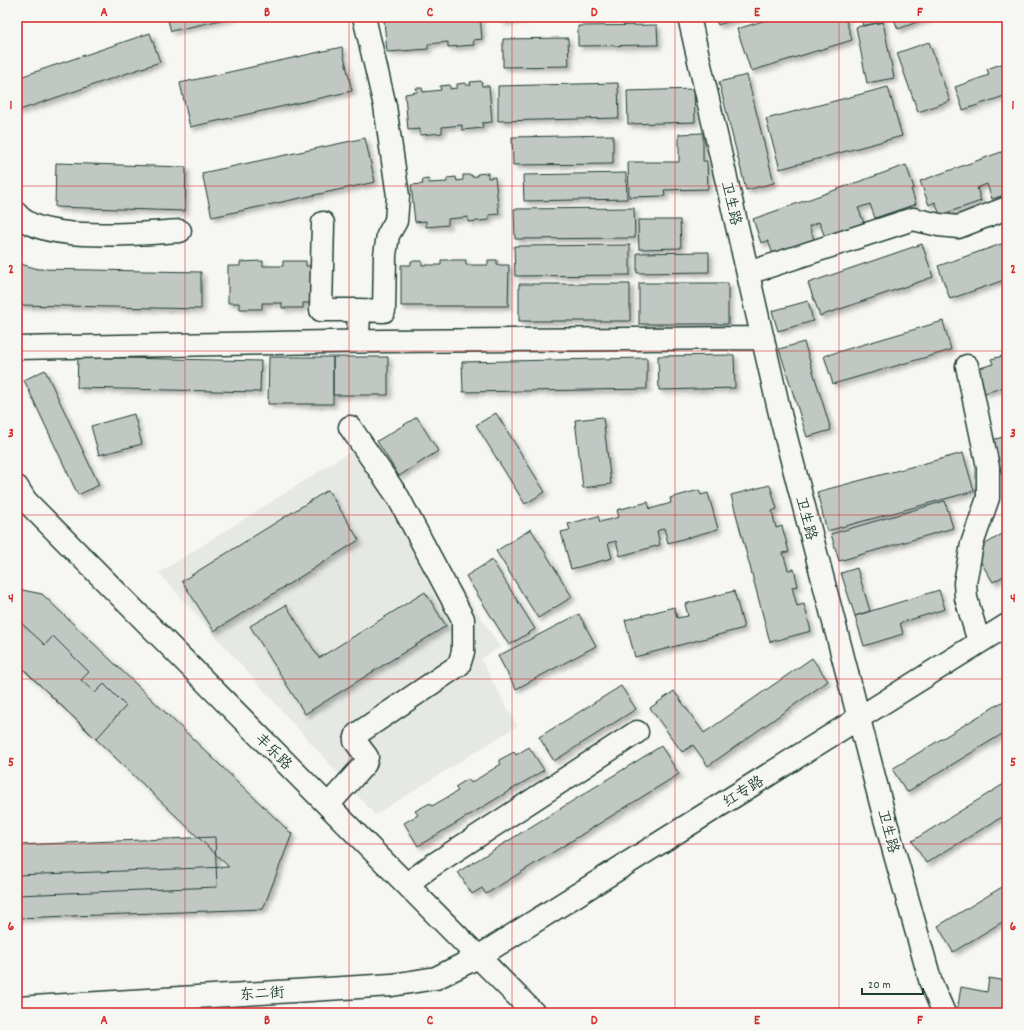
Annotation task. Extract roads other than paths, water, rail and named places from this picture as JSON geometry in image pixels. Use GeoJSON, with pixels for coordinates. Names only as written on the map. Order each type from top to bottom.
{"type":"FeatureCollection","features":[{"type":"Feature","properties":{"kind":"street"},"geometry":{"type":"LineString","coordinates":[[323,222],[321,310],[384,311],[385,255],[388,235],[396,221],[398,196],[385,106],[364,17]]}},
{"type":"Feature","properties":{"kind":"street","name":"卫生路"},"geometry":{"type":"LineString","coordinates":[[689,17],[781,418],[887,826],[931,983],[944,1013]]}},
{"type":"Feature","properties":{"kind":"street"},"geometry":{"type":"LineString","coordinates":[[748,273],[913,219],[939,225],[958,227],[1007,208]]}},
{"type":"Feature","properties":{"kind":"street"},"geometry":{"type":"LineString","coordinates":[[17,214],[27,224],[46,230],[101,235],[180,231]]}},
{"type":"Feature","properties":{"kind":"street"},"geometry":{"type":"LineString","coordinates":[[358,341],[359,310]]}},
{"type":"Feature","properties":{"kind":"street"},"geometry":{"type":"LineString","coordinates":[[17,348],[358,341],[763,338]]}},
{"type":"Feature","properties":{"kind":"street"},"geometry":{"type":"LineString","coordinates":[[967,366],[988,467],[988,498],[972,544],[966,583],[966,598],[979,642]]}},
{"type":"Feature","properties":{"kind":"street"},"geometry":{"type":"LineString","coordinates":[[328,805],[365,764],[367,757],[355,741],[358,734],[459,665],[463,652],[463,619],[398,497],[350,427]]}},
{"type":"Feature","properties":{"kind":"street","name":"丰乐路"},"geometry":{"type":"LineString","coordinates":[[17,487],[26,501],[534,1013]]}},
{"type":"Feature","properties":{"kind":"street","name":"红专路"},"geometry":{"type":"LineString","coordinates":[[478,957],[1007,625]]}},
{"type":"Feature","properties":{"kind":"street"},"geometry":{"type":"LineString","coordinates":[[407,884],[437,862],[637,732]]}},
{"type":"Feature","properties":{"kind":"street","name":"东二街"},"geometry":{"type":"LineString","coordinates":[[17,1008],[392,986],[436,978],[478,957]]}}]}
